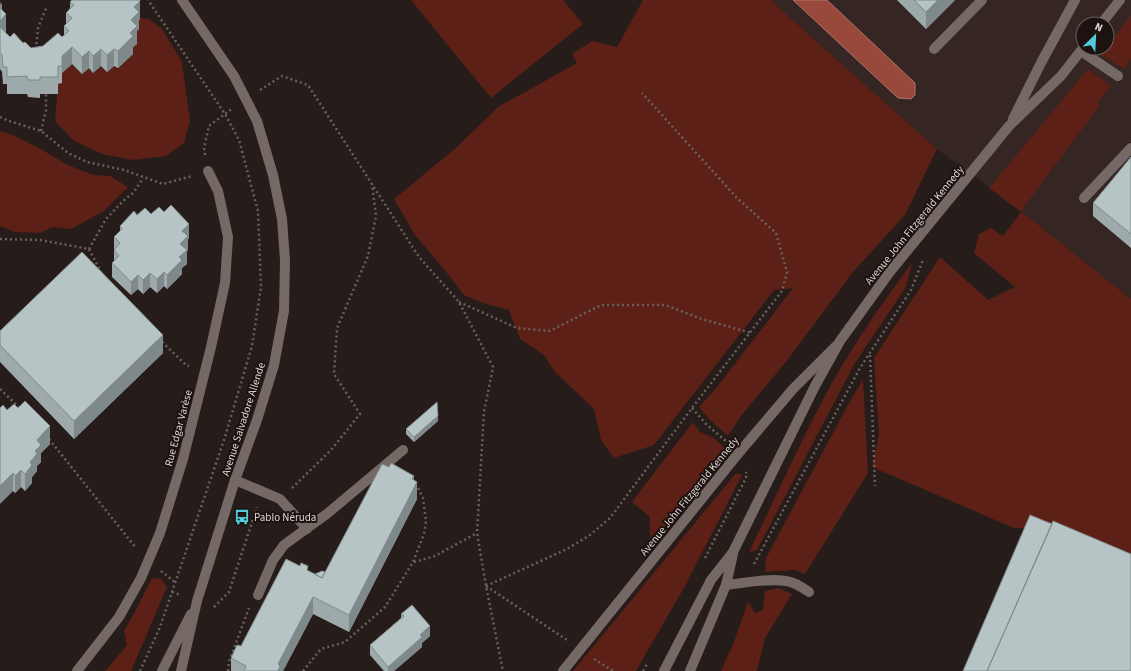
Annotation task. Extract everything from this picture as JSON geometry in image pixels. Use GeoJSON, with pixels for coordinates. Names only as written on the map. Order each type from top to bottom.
{"type":"FeatureCollection","features":[{"type":"Feature","properties":{"kind":"street","name":"Avenue Salvadore Allende"},"geometry":{"type":"LineString","coordinates":[[181,671],[197,601],[274,365],[284,311],[285,260],[282,218],[273,175],[257,122],[234,76],[182,0]]}},
{"type":"Feature","properties":{"kind":"street"},"geometry":{"type":"LineString","coordinates":[[934,50],[982,0]]}},
{"type":"Feature","properties":{"kind":"street","name":"Avenue John Fitzgerald Kennedy"},"geometry":{"type":"LineString","coordinates":[[1009,126],[1075,0]]}},
{"type":"Feature","properties":{"kind":"street"},"geometry":{"type":"LineString","coordinates":[[1107,16],[1120,0]]}},
{"type":"Feature","properties":{"kind":"street","name":"Avenue John Fitzgerald Kennedy"},"geometry":{"type":"LineString","coordinates":[[664,671],[711,580],[733,552],[812,393],[840,341],[889,273],[1009,126],[1061,76],[1077,56]]}},
{"type":"Feature","properties":{"kind":"street"},"geometry":{"type":"LineString","coordinates":[[1091,56],[1118,76]]}},
{"type":"Feature","properties":{"kind":"street"},"geometry":{"type":"LineString","coordinates":[[1084,198],[1131,148]]}},
{"type":"Feature","properties":{"kind":"street","name":"Rue Edgar Varèse"},"geometry":{"type":"LineString","coordinates":[[77,671],[120,617],[141,578],[160,533],[183,459],[205,373],[225,283],[228,237],[218,191],[208,171]]}},
{"type":"Feature","properties":{"kind":"street","name":"Avenue John Fitzgerald Kennedy"},"geometry":{"type":"LineString","coordinates":[[563,671],[737,455],[793,389],[840,341]]}},
{"type":"Feature","properties":{"kind":"street"},"geometry":{"type":"LineString","coordinates":[[258,595],[273,560],[284,545],[308,529],[402,450]]}},
{"type":"Feature","properties":{"kind":"street"},"geometry":{"type":"LineString","coordinates":[[236,480],[280,499],[308,529]]}},
{"type":"Feature","properties":{"kind":"street","name":"Avenue John Fitzgerald Kennedy"},"geometry":{"type":"LineString","coordinates":[[690,671],[726,586],[733,552]]}},
{"type":"Feature","properties":{"kind":"street"},"geometry":{"type":"LineString","coordinates":[[726,586],[756,581],[787,580],[809,592]]}},
{"type":"Feature","properties":{"kind":"street","name":"Avenue Salvadore Allende"},"geometry":{"type":"LineString","coordinates":[[162,671],[197,601]]}},
{"type":"Feature","properties":{"kind":"path"},"geometry":{"type":"LineString","coordinates":[[36,52],[38,28],[47,6]]}},
{"type":"Feature","properties":{"kind":"path"},"geometry":{"type":"LineString","coordinates":[[0,117],[41,131],[68,154],[87,162],[124,170],[163,184],[208,171],[204,148],[209,126],[246,99],[282,76],[308,85],[419,257],[459,302],[493,367],[484,412],[477,533],[503,671]]}},
{"type":"Feature","properties":{"kind":"path"},"geometry":{"type":"LineString","coordinates":[[486,586],[567,549],[590,535],[610,518],[692,408],[782,292],[787,272],[776,234],[737,198],[642,93]]}},
{"type":"Feature","properties":{"kind":"path"},"geometry":{"type":"LineString","coordinates":[[41,131],[46,110],[46,94]]}},
{"type":"Feature","properties":{"kind":"path"},"geometry":{"type":"LineString","coordinates":[[89,249],[106,219],[134,192],[143,178]]}},
{"type":"Feature","properties":{"kind":"path"},"geometry":{"type":"LineString","coordinates":[[280,499],[331,450],[360,414],[334,374],[337,328],[368,256],[376,216],[372,184]]}},
{"type":"Feature","properties":{"kind":"path"},"geometry":{"type":"LineString","coordinates":[[0,240],[40,240],[89,249]]}},
{"type":"Feature","properties":{"kind":"path"},"geometry":{"type":"LineString","coordinates":[[89,249],[104,278]]}},
{"type":"Feature","properties":{"kind":"path"},"geometry":{"type":"LineString","coordinates":[[744,584],[852,381],[911,290],[925,255]]}},
{"type":"Feature","properties":{"kind":"path"},"geometry":{"type":"LineString","coordinates":[[459,302],[517,328],[550,331],[601,305],[665,305],[702,319],[751,333]]}},
{"type":"Feature","properties":{"kind":"path"},"geometry":{"type":"LineString","coordinates":[[158,339],[186,364],[205,373]]}},
{"type":"Feature","properties":{"kind":"path"},"geometry":{"type":"LineString","coordinates":[[870,354],[875,486]]}},
{"type":"Feature","properties":{"kind":"path"},"geometry":{"type":"LineString","coordinates":[[0,388],[26,414]]}},
{"type":"Feature","properties":{"kind":"path"},"geometry":{"type":"LineString","coordinates":[[692,408],[706,424],[729,443],[747,474],[704,560]]}},
{"type":"Feature","properties":{"kind":"path"},"geometry":{"type":"LineString","coordinates":[[45,435],[81,478],[147,563],[165,573],[176,582]]}},
{"type":"Feature","properties":{"kind":"path"},"geometry":{"type":"LineString","coordinates":[[303,671],[321,649],[345,642],[385,607],[413,562],[424,534],[426,521],[423,498],[416,484]]}},
{"type":"Feature","properties":{"kind":"path"},"geometry":{"type":"LineString","coordinates":[[214,608],[229,592],[262,491]]}},
{"type":"Feature","properties":{"kind":"path"},"geometry":{"type":"LineString","coordinates":[[413,562],[435,556],[477,533]]}},
{"type":"Feature","properties":{"kind":"path"},"geometry":{"type":"LineString","coordinates":[[486,586],[613,671]]}},
{"type":"Feature","properties":{"kind":"path"},"geometry":{"type":"LineString","coordinates":[[228,671],[229,662],[250,603],[258,595]]}},
{"type":"Feature","properties":{"kind":"path"},"geometry":{"type":"LineString","coordinates":[[643,671],[651,657]]}},
{"type":"Feature","properties":{"kind":"shaded area"},"geometry":{"type":"Polygon","coordinates":[[[411,0],[563,0],[583,24],[491,98],[411,0]]]}},
{"type":"Feature","properties":{"kind":"shaded area"},"geometry":{"type":"Polygon","coordinates":[[[643,0],[772,0],[937,149],[905,215],[853,272],[785,363],[741,416],[728,436],[710,420],[699,407],[717,387],[793,288],[774,290],[654,445],[614,458],[601,440],[594,409],[555,372],[544,355],[520,339],[509,310],[483,303],[464,295],[415,235],[394,199],[456,148],[498,107],[577,63],[572,54],[592,41],[617,47],[643,0]]]}},
{"type":"Feature","properties":{"kind":"shaded area"},"geometry":{"type":"Polygon","coordinates":[[[772,0],[1131,0],[1131,299],[1021,211],[937,149],[772,0]]]}},
{"type":"Feature","properties":{"kind":"shaded area"},"geometry":{"type":"Polygon","coordinates":[[[793,0],[827,0],[915,83],[915,95],[911,99],[898,98],[793,0]]]}},
{"type":"Feature","properties":{"kind":"shaded area"},"geometry":{"type":"Polygon","coordinates":[[[1131,15],[1131,59],[1124,69],[1103,56],[1115,56],[1115,36],[1131,15]]]}},
{"type":"Feature","properties":{"kind":"shaded area"},"geometry":{"type":"Polygon","coordinates":[[[140,18],[149,19],[162,29],[182,62],[190,121],[184,143],[166,156],[132,160],[102,154],[74,141],[55,121],[58,84],[62,73],[71,64],[82,74],[89,68],[94,73],[101,66],[107,72],[114,66],[118,68],[133,54],[130,50],[134,24],[140,18]]]}},
{"type":"Feature","properties":{"kind":"shaded area"},"geometry":{"type":"Polygon","coordinates":[[[1088,69],[1111,86],[1099,101],[1098,108],[1021,211],[1131,299],[1131,571],[1030,528],[1014,528],[872,467],[879,434],[874,358],[940,257],[988,300],[1015,287],[974,253],[979,234],[991,228],[1003,236],[1021,212],[989,188],[1088,69]]]}},
{"type":"Feature","properties":{"kind":"shaded area"},"geometry":{"type":"Polygon","coordinates":[[[0,131],[13,135],[39,148],[68,165],[93,175],[110,176],[128,187],[104,211],[71,229],[53,227],[39,233],[15,232],[0,226],[0,131]]]}},
{"type":"Feature","properties":{"kind":"shaded area"},"geometry":{"type":"Polygon","coordinates":[[[912,263],[906,287],[855,363],[757,550],[749,552],[830,386],[863,332],[912,263]]]}},
{"type":"Feature","properties":{"kind":"shaded area"},"geometry":{"type":"Polygon","coordinates":[[[863,379],[868,473],[805,574],[795,570],[765,572],[766,558],[863,379]]]}},
{"type":"Feature","properties":{"kind":"shaded area"},"geometry":{"type":"Polygon","coordinates":[[[693,422],[700,432],[714,438],[727,450],[650,545],[650,517],[632,502],[693,422]]]}},
{"type":"Feature","properties":{"kind":"shaded area"},"geometry":{"type":"Polygon","coordinates":[[[736,473],[742,475],[685,586],[636,671],[573,671],[736,473]]]}},
{"type":"Feature","properties":{"kind":"shaded area"},"geometry":{"type":"Polygon","coordinates":[[[152,578],[161,579],[167,587],[131,671],[105,671],[127,645],[124,631],[152,578]]]}},
{"type":"Feature","properties":{"kind":"shaded area"},"geometry":{"type":"Polygon","coordinates":[[[779,588],[792,594],[765,638],[757,671],[721,671],[734,642],[748,602],[755,613],[763,610],[765,591],[779,588]]]}},
{"type":"Feature","properties":{"kind":"building"},"geometry":{"type":"Polygon","coordinates":[[[72,0],[140,0],[134,7],[139,12],[131,20],[137,26],[130,33],[133,36],[118,51],[114,49],[107,55],[101,49],[93,56],[89,51],[82,57],[72,47],[62,56],[62,66],[58,66],[58,77],[40,77],[40,80],[28,80],[27,76],[7,77],[7,67],[3,67],[2,55],[0,52],[0,27],[10,37],[14,33],[23,43],[25,42],[31,48],[43,46],[58,33],[62,37],[69,31],[64,26],[72,18],[66,13],[74,5],[70,2],[72,0]]]}},
{"type":"Feature","properties":{"kind":"building"},"geometry":{"type":"Polygon","coordinates":[[[914,0],[938,0],[926,12],[914,0]]]}},
{"type":"Feature","properties":{"kind":"building"},"geometry":{"type":"Polygon","coordinates":[[[0,8],[6,14],[0,21],[0,8]]]}},
{"type":"Feature","properties":{"kind":"building"},"geometry":{"type":"Polygon","coordinates":[[[1131,157],[1131,234],[1093,203],[1131,157]]]}},
{"type":"Feature","properties":{"kind":"building"},"geometry":{"type":"Polygon","coordinates":[[[171,205],[189,224],[182,231],[188,236],[180,244],[187,250],[179,257],[182,260],[167,275],[164,272],[157,279],[150,273],[143,280],[138,275],[131,282],[112,263],[119,256],[114,250],[120,243],[114,237],[122,229],[120,226],[134,211],[137,215],[145,208],[151,214],[159,207],[164,212],[171,205]]]}},
{"type":"Feature","properties":{"kind":"building"},"geometry":{"type":"Polygon","coordinates":[[[82,252],[163,335],[74,421],[0,345],[0,331],[82,252]]]}},
{"type":"Feature","properties":{"kind":"building"},"geometry":{"type":"Polygon","coordinates":[[[25,401],[50,426],[37,440],[41,445],[35,451],[37,454],[30,462],[32,465],[25,474],[21,470],[15,476],[13,473],[0,486],[0,408],[3,405],[7,410],[14,404],[18,408],[25,401]]]}},
{"type":"Feature","properties":{"kind":"building"},"geometry":{"type":"Polygon","coordinates":[[[437,402],[438,416],[414,437],[406,429],[437,402]]]}},
{"type":"Feature","properties":{"kind":"building"},"geometry":{"type":"Polygon","coordinates":[[[391,463],[414,476],[412,479],[417,482],[349,615],[313,597],[278,664],[280,666],[278,671],[244,671],[246,666],[231,658],[237,645],[241,646],[286,559],[300,566],[301,563],[308,566],[307,570],[322,578],[382,464],[389,467],[391,463]]]}},
{"type":"Feature","properties":{"kind":"building"},"geometry":{"type":"Polygon","coordinates":[[[1030,515],[1052,524],[987,671],[963,671],[1030,515]]]}},
{"type":"Feature","properties":{"kind":"building"},"geometry":{"type":"Polygon","coordinates":[[[1053,521],[1131,554],[1131,671],[987,671],[1053,521]]]}},
{"type":"Feature","properties":{"kind":"building"},"geometry":{"type":"Polygon","coordinates":[[[322,571],[325,572],[322,578],[315,574],[322,571]]]}},
{"type":"Feature","properties":{"kind":"building"},"geometry":{"type":"Polygon","coordinates":[[[412,605],[430,626],[420,635],[422,637],[388,667],[370,645],[404,616],[401,614],[412,605]]]}},
{"type":"Feature","properties":{"kind":"place","name":"Pablo Néruda"},"geometry":{"type":"Point","coordinates":[242,517]}}]}
